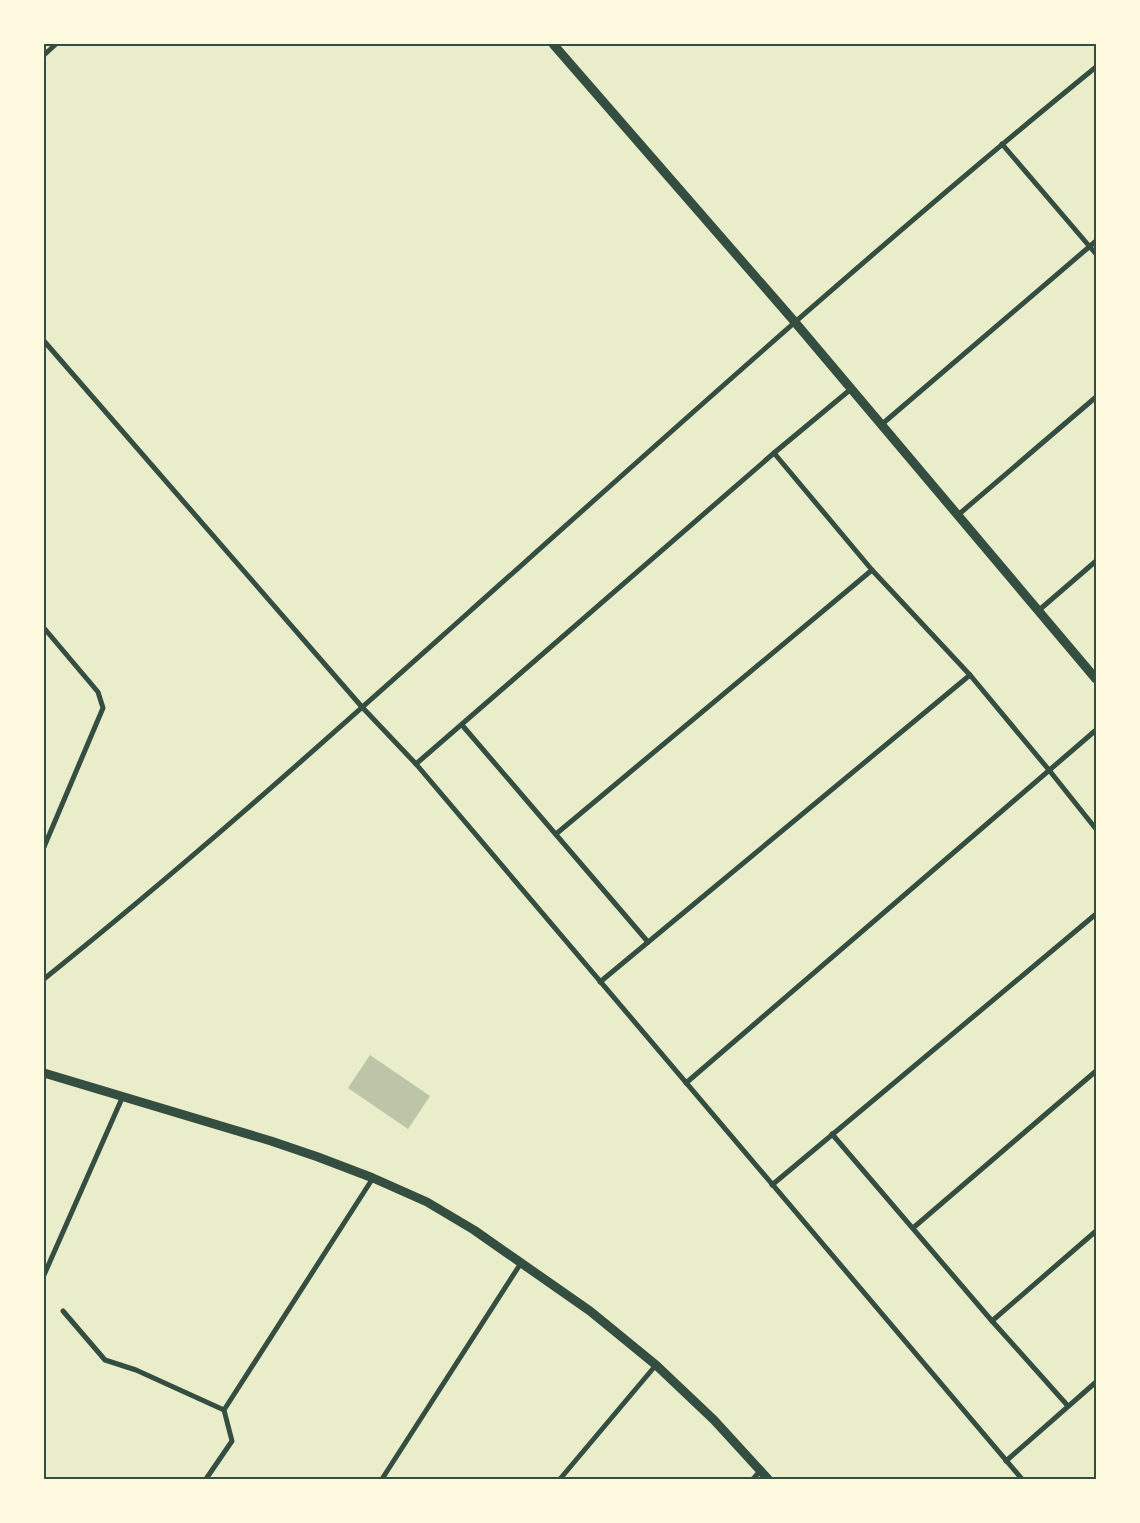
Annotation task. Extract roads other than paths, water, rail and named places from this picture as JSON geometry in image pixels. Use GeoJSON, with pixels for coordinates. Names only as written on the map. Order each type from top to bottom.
{"type":"FeatureCollection","features":[{"type":"Feature","properties":{"kind":"street"},"geometry":{"type":"LineString","coordinates":[[44,55],[56,44]]}},
{"type":"Feature","properties":{"kind":"street"},"geometry":{"type":"LineString","coordinates":[[553,44],[794,322],[1096,680]]}},
{"type":"Feature","properties":{"kind":"street"},"geometry":{"type":"LineString","coordinates":[[44,979],[124,915],[362,707],[794,322],[1002,144],[1096,67]]}},
{"type":"Feature","properties":{"kind":"street"},"geometry":{"type":"LineString","coordinates":[[1002,144],[1096,254]]}},
{"type":"Feature","properties":{"kind":"street"},"geometry":{"type":"LineString","coordinates":[[881,425],[1096,241]]}},
{"type":"Feature","properties":{"kind":"street"},"geometry":{"type":"LineString","coordinates":[[44,341],[362,707],[416,764],[1022,1479]]}},
{"type":"Feature","properties":{"kind":"street"},"geometry":{"type":"LineString","coordinates":[[416,764],[774,453],[851,389]]}},
{"type":"Feature","properties":{"kind":"street"},"geometry":{"type":"LineString","coordinates":[[958,515],[1096,397]]}},
{"type":"Feature","properties":{"kind":"street"},"geometry":{"type":"LineString","coordinates":[[774,453],[872,570],[970,675],[1096,829]]}},
{"type":"Feature","properties":{"kind":"street"},"geometry":{"type":"LineString","coordinates":[[1038,611],[1096,561]]}},
{"type":"Feature","properties":{"kind":"street"},"geometry":{"type":"LineString","coordinates":[[556,834],[872,570]]}},
{"type":"Feature","properties":{"kind":"street"},"geometry":{"type":"LineString","coordinates":[[44,628],[98,692],[103,708],[44,847]]}},
{"type":"Feature","properties":{"kind":"street"},"geometry":{"type":"LineString","coordinates":[[600,982],[970,675]]}},
{"type":"Feature","properties":{"kind":"street"},"geometry":{"type":"LineString","coordinates":[[462,724],[648,942]]}},
{"type":"Feature","properties":{"kind":"street"},"geometry":{"type":"LineString","coordinates":[[686,1083],[1096,730]]}},
{"type":"Feature","properties":{"kind":"street"},"geometry":{"type":"LineString","coordinates":[[772,1185],[1096,914]]}},
{"type":"Feature","properties":{"kind":"street"},"geometry":{"type":"LineString","coordinates":[[913,1228],[1096,1071]]}},
{"type":"Feature","properties":{"kind":"street"},"geometry":{"type":"LineString","coordinates":[[44,1073],[271,1141],[373,1178],[427,1202],[474,1230],[590,1311],[656,1365],[714,1420],[768,1479]]}},
{"type":"Feature","properties":{"kind":"street"},"geometry":{"type":"LineString","coordinates":[[44,1275],[123,1096]]}},
{"type":"Feature","properties":{"kind":"street"},"geometry":{"type":"LineString","coordinates":[[832,1134],[992,1321],[1068,1406]]}},
{"type":"Feature","properties":{"kind":"street"},"geometry":{"type":"LineString","coordinates":[[206,1479],[232,1441],[224,1410],[373,1178]]}},
{"type":"Feature","properties":{"kind":"street"},"geometry":{"type":"LineString","coordinates":[[992,1321],[1096,1231]]}},
{"type":"Feature","properties":{"kind":"street"},"geometry":{"type":"LineString","coordinates":[[382,1479],[521,1263]]}},
{"type":"Feature","properties":{"kind":"street"},"geometry":{"type":"LineString","coordinates":[[63,1311],[105,1360],[136,1370],[224,1410]]}},
{"type":"Feature","properties":{"kind":"street"},"geometry":{"type":"LineString","coordinates":[[560,1479],[656,1365]]}},
{"type":"Feature","properties":{"kind":"street"},"geometry":{"type":"LineString","coordinates":[[1006,1461],[1096,1382]]}},
{"type":"Feature","properties":{"kind":"street"},"geometry":{"type":"LineString","coordinates":[[753,1479],[760,1470]]}}]}
